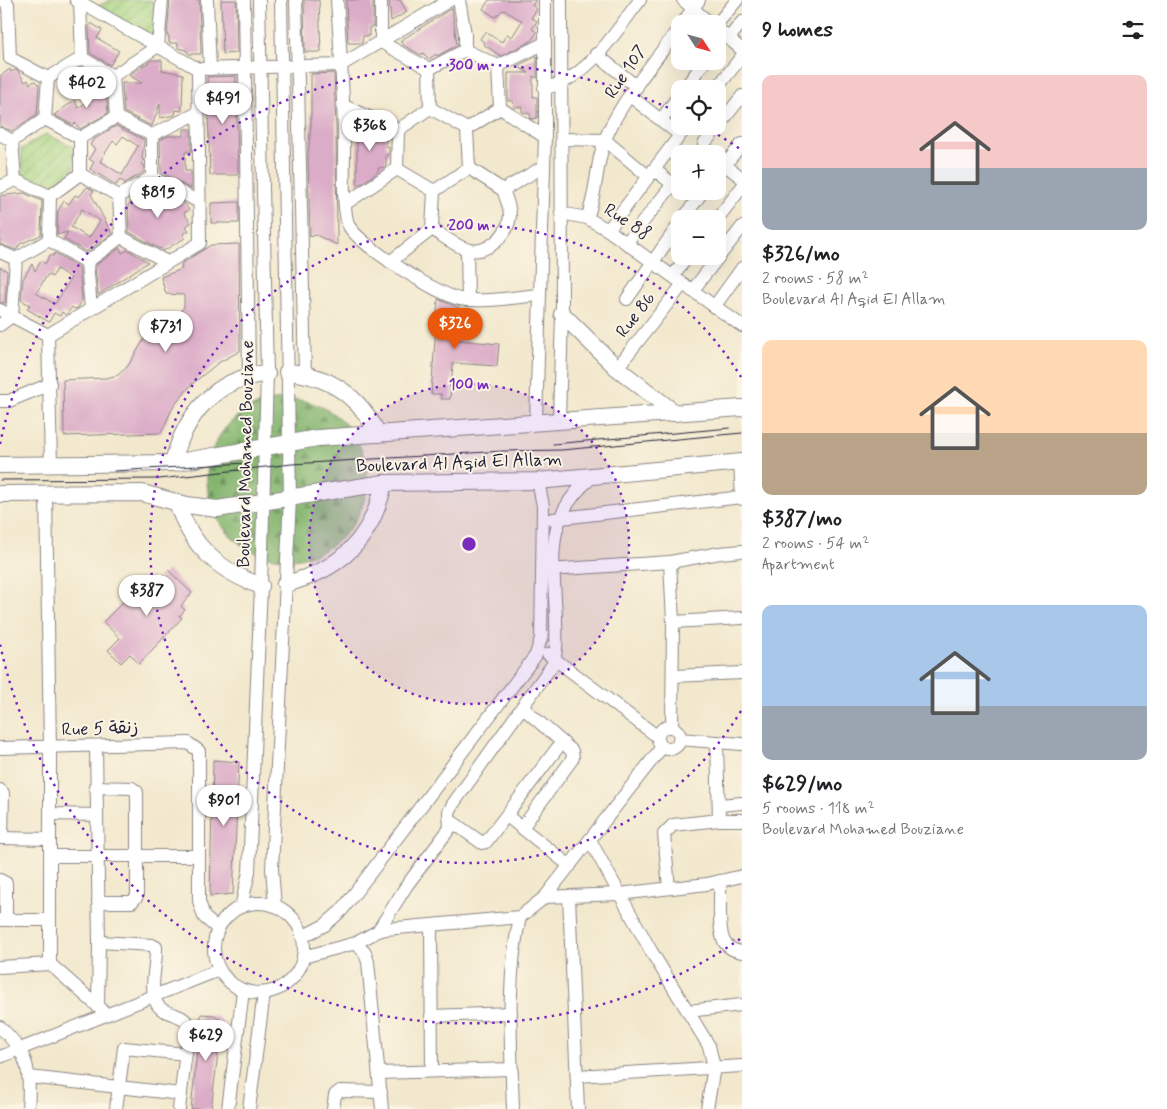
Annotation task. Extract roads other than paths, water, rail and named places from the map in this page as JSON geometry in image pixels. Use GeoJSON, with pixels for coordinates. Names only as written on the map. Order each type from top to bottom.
{"type":"FeatureCollection","features":[{"type":"Feature","properties":{"kind":"main road"},"geometry":{"type":"LineString","coordinates":[[562,314],[617,368],[675,413]]}},
{"type":"Feature","properties":{"kind":"main road"},"geometry":{"type":"LineString","coordinates":[[287,372],[305,374],[331,383],[354,399],[372,421],[378,434]]}},
{"type":"Feature","properties":{"kind":"main road"},"geometry":{"type":"LineString","coordinates":[[173,463],[177,446],[193,415],[218,391],[249,375],[267,374]]}},
{"type":"Feature","properties":{"kind":"main road","name":"Boulevard Al Aqid El Allam"},"geometry":{"type":"LineString","coordinates":[[0,465],[173,463],[288,442],[536,421],[742,408]]}},
{"type":"Feature","properties":{"kind":"main road","name":"Boulevard Al Aqid El Allam"},"geometry":{"type":"LineString","coordinates":[[0,494],[142,493],[217,509],[384,483],[538,481],[741,462]]}},
{"type":"Feature","properties":{"kind":"main road"},"geometry":{"type":"LineString","coordinates":[[285,584],[324,571],[352,549],[372,521],[379,505],[384,483]]}},
{"type":"Feature","properties":{"kind":"main road"},"geometry":{"type":"LineString","coordinates":[[177,502],[182,520],[201,550],[228,572],[261,586]]}},
{"type":"Feature","properties":{"kind":"street"},"geometry":{"type":"LineString","coordinates":[[78,0],[158,46],[204,69],[341,65],[450,0]]}},
{"type":"Feature","properties":{"kind":"street"},"geometry":{"type":"LineString","coordinates":[[78,0],[82,58]]}},
{"type":"Feature","properties":{"kind":"street"},"geometry":{"type":"LineString","coordinates":[[158,46],[162,0]]}},
{"type":"Feature","properties":{"kind":"street"},"geometry":{"type":"LineString","coordinates":[[48,335],[200,243],[198,113],[204,69],[207,0]]}},
{"type":"Feature","properties":{"kind":"street"},"geometry":{"type":"LineString","coordinates":[[244,0],[249,375]]}},
{"type":"Feature","properties":{"kind":"street","name":"Boulevard Mohamed Bouziane"},"geometry":{"type":"LineString","coordinates":[[241,907],[249,872],[261,586],[267,374],[259,0]]}},
{"type":"Feature","properties":{"kind":"street"},"geometry":{"type":"LineString","coordinates":[[275,906],[272,878],[290,498],[282,0]]}},
{"type":"Feature","properties":{"kind":"street"},"geometry":{"type":"LineString","coordinates":[[296,0],[305,374]]}},
{"type":"Feature","properties":{"kind":"street"},"geometry":{"type":"LineString","coordinates":[[337,0],[344,106],[345,204],[348,224],[354,233],[390,262],[451,297],[468,300],[540,295]]}},
{"type":"Feature","properties":{"kind":"street"},"geometry":{"type":"LineString","coordinates":[[381,0],[381,42]]}},
{"type":"Feature","properties":{"kind":"street"},"geometry":{"type":"LineString","coordinates":[[459,0],[465,34],[465,50]]}},
{"type":"Feature","properties":{"kind":"street"},"geometry":{"type":"LineString","coordinates":[[536,421],[545,137],[545,0]]}},
{"type":"Feature","properties":{"kind":"street"},"geometry":{"type":"LineString","coordinates":[[559,420],[562,314],[561,0]]}},
{"type":"Feature","properties":{"kind":"street"},"geometry":{"type":"LineString","coordinates":[[544,88],[562,84],[581,70],[640,0]]}},
{"type":"Feature","properties":{"kind":"street"},"geometry":{"type":"LineString","coordinates":[[683,0],[696,4],[704,15]]}},
{"type":"Feature","properties":{"kind":"street"},"geometry":{"type":"LineString","coordinates":[[6,3],[5,61],[48,78]]}},
{"type":"Feature","properties":{"kind":"street","name":"Rue 107"},"geometry":{"type":"LineString","coordinates":[[688,15],[696,4]]}},
{"type":"Feature","properties":{"kind":"street"},"geometry":{"type":"LineString","coordinates":[[726,16],[737,6]]}},
{"type":"Feature","properties":{"kind":"street"},"geometry":{"type":"LineString","coordinates":[[726,34],[742,22]]}},
{"type":"Feature","properties":{"kind":"street","name":"Rue 107"},"geometry":{"type":"LineString","coordinates":[[587,218],[594,196],[598,166],[605,140],[634,92],[671,39]]}},
{"type":"Feature","properties":{"kind":"street"},"geometry":{"type":"LineString","coordinates":[[726,40],[742,50]]}},
{"type":"Feature","properties":{"kind":"street"},"geometry":{"type":"LineString","coordinates":[[381,42],[429,69]]}},
{"type":"Feature","properties":{"kind":"street"},"geometry":{"type":"LineString","coordinates":[[498,66],[544,43]]}},
{"type":"Feature","properties":{"kind":"street"},"geometry":{"type":"LineString","coordinates":[[113,76],[158,46]]}},
{"type":"Feature","properties":{"kind":"street"},"geometry":{"type":"LineString","coordinates":[[429,69],[465,50]]}},
{"type":"Feature","properties":{"kind":"street"},"geometry":{"type":"LineString","coordinates":[[465,50],[498,66]]}},
{"type":"Feature","properties":{"kind":"street"},"geometry":{"type":"LineString","coordinates":[[596,54],[661,120],[671,125]]}},
{"type":"Feature","properties":{"kind":"street"},"geometry":{"type":"LineString","coordinates":[[723,80],[742,56]]}},
{"type":"Feature","properties":{"kind":"street"},"geometry":{"type":"LineString","coordinates":[[82,58],[113,76]]}},
{"type":"Feature","properties":{"kind":"street"},"geometry":{"type":"LineString","coordinates":[[48,78],[82,58]]}},
{"type":"Feature","properties":{"kind":"street"},"geometry":{"type":"LineString","coordinates":[[498,66],[500,108]]}},
{"type":"Feature","properties":{"kind":"street"},"geometry":{"type":"LineString","coordinates":[[429,69],[430,108]]}},
{"type":"Feature","properties":{"kind":"street"},"geometry":{"type":"LineString","coordinates":[[113,76],[116,117]]}},
{"type":"Feature","properties":{"kind":"street"},"geometry":{"type":"LineString","coordinates":[[45,119],[48,78]]}},
{"type":"Feature","properties":{"kind":"street"},"geometry":{"type":"LineString","coordinates":[[704,144],[742,96]]}},
{"type":"Feature","properties":{"kind":"street"},"geometry":{"type":"LineString","coordinates":[[344,106],[398,130]]}},
{"type":"Feature","properties":{"kind":"street"},"geometry":{"type":"LineString","coordinates":[[661,120],[671,106]]}},
{"type":"Feature","properties":{"kind":"street"},"geometry":{"type":"LineString","coordinates":[[430,108],[467,129]]}},
{"type":"Feature","properties":{"kind":"street"},"geometry":{"type":"LineString","coordinates":[[398,130],[430,108]]}},
{"type":"Feature","properties":{"kind":"street"},"geometry":{"type":"LineString","coordinates":[[467,129],[500,108]]}},
{"type":"Feature","properties":{"kind":"street"},"geometry":{"type":"LineString","coordinates":[[500,108],[545,137]]}},
{"type":"Feature","properties":{"kind":"street"},"geometry":{"type":"LineString","coordinates":[[152,135],[198,113]]}},
{"type":"Feature","properties":{"kind":"street"},"geometry":{"type":"LineString","coordinates":[[116,117],[152,135]]}},
{"type":"Feature","properties":{"kind":"street"},"geometry":{"type":"LineString","coordinates":[[80,138],[116,117]]}},
{"type":"Feature","properties":{"kind":"street"},"geometry":{"type":"LineString","coordinates":[[45,119],[80,138]]}},
{"type":"Feature","properties":{"kind":"street"},"geometry":{"type":"LineString","coordinates":[[12,141],[45,119]]}},
{"type":"Feature","properties":{"kind":"street"},"geometry":{"type":"LineString","coordinates":[[467,129],[469,168]]}},
{"type":"Feature","properties":{"kind":"street"},"geometry":{"type":"LineString","coordinates":[[397,169],[398,130]]}},
{"type":"Feature","properties":{"kind":"street"},"geometry":{"type":"LineString","coordinates":[[0,134],[12,141]]}},
{"type":"Feature","properties":{"kind":"street"},"geometry":{"type":"LineString","coordinates":[[152,135],[152,177]]}},
{"type":"Feature","properties":{"kind":"street"},"geometry":{"type":"LineString","coordinates":[[608,230],[680,135]]}},
{"type":"Feature","properties":{"kind":"street"},"geometry":{"type":"LineString","coordinates":[[80,138],[80,174]]}},
{"type":"Feature","properties":{"kind":"street"},"geometry":{"type":"LineString","coordinates":[[562,139],[605,140],[671,185]]}},
{"type":"Feature","properties":{"kind":"street"},"geometry":{"type":"LineString","coordinates":[[12,141],[15,180]]}},
{"type":"Feature","properties":{"kind":"street"},"geometry":{"type":"LineString","coordinates":[[726,163],[742,144]]}},
{"type":"Feature","properties":{"kind":"street"},"geometry":{"type":"LineString","coordinates":[[504,190],[543,167]]}},
{"type":"Feature","properties":{"kind":"street"},"geometry":{"type":"LineString","coordinates":[[432,229],[467,250],[487,248],[504,233],[510,216],[504,190],[469,168]]}},
{"type":"Feature","properties":{"kind":"street"},"geometry":{"type":"LineString","coordinates":[[434,191],[469,168]]}},
{"type":"Feature","properties":{"kind":"street"},"geometry":{"type":"LineString","coordinates":[[345,204],[397,169]]}},
{"type":"Feature","properties":{"kind":"street"},"geometry":{"type":"LineString","coordinates":[[397,169],[434,191]]}},
{"type":"Feature","properties":{"kind":"street"},"geometry":{"type":"LineString","coordinates":[[726,171],[742,178]]}},
{"type":"Feature","properties":{"kind":"street"},"geometry":{"type":"LineString","coordinates":[[50,196],[80,174]]}},
{"type":"Feature","properties":{"kind":"street"},"geometry":{"type":"LineString","coordinates":[[80,174],[118,196]]}},
{"type":"Feature","properties":{"kind":"street"},"geometry":{"type":"LineString","coordinates":[[152,177],[199,202]]}},
{"type":"Feature","properties":{"kind":"street"},"geometry":{"type":"LineString","coordinates":[[118,196],[152,177]]}},
{"type":"Feature","properties":{"kind":"street"},"geometry":{"type":"LineString","coordinates":[[0,187],[15,180],[50,196]]}},
{"type":"Feature","properties":{"kind":"street"},"geometry":{"type":"LineString","coordinates":[[724,210],[742,187]]}},
{"type":"Feature","properties":{"kind":"street"},"geometry":{"type":"LineString","coordinates":[[390,262],[432,229],[434,191]]}},
{"type":"Feature","properties":{"kind":"street"},"geometry":{"type":"LineString","coordinates":[[49,240],[50,196]]}},
{"type":"Feature","properties":{"kind":"street"},"geometry":{"type":"LineString","coordinates":[[118,196],[121,237]]}},
{"type":"Feature","properties":{"kind":"street"},"geometry":{"type":"LineString","coordinates":[[627,242],[671,196]]}},
{"type":"Feature","properties":{"kind":"street"},"geometry":{"type":"LineString","coordinates":[[689,210],[694,202],[692,200]]}},
{"type":"Feature","properties":{"kind":"street","name":"Rue 88"},"geometry":{"type":"LineString","coordinates":[[561,213],[587,218],[608,230],[654,260],[714,306],[740,319]]}},
{"type":"Feature","properties":{"kind":"street"},"geometry":{"type":"LineString","coordinates":[[683,284],[742,227]]}},
{"type":"Feature","properties":{"kind":"street"},"geometry":{"type":"LineString","coordinates":[[627,299],[671,236]]}},
{"type":"Feature","properties":{"kind":"street"},"geometry":{"type":"LineString","coordinates":[[121,237],[167,262]]}},
{"type":"Feature","properties":{"kind":"street"},"geometry":{"type":"LineString","coordinates":[[87,262],[121,237]]}},
{"type":"Feature","properties":{"kind":"street"},"geometry":{"type":"LineString","coordinates":[[16,259],[49,240]]}},
{"type":"Feature","properties":{"kind":"street"},"geometry":{"type":"LineString","coordinates":[[49,240],[87,262]]}},
{"type":"Feature","properties":{"kind":"street"},"geometry":{"type":"LineString","coordinates":[[467,250],[468,300]]}},
{"type":"Feature","properties":{"kind":"street"},"geometry":{"type":"LineString","coordinates":[[0,252],[16,259]]}},
{"type":"Feature","properties":{"kind":"street"},"geometry":{"type":"LineString","coordinates":[[0,325],[12,316],[16,259]]}},
{"type":"Feature","properties":{"kind":"street"},"geometry":{"type":"LineString","coordinates":[[87,262],[91,309]]}},
{"type":"Feature","properties":{"kind":"street"},"geometry":{"type":"LineString","coordinates":[[683,284],[686,265]]}},
{"type":"Feature","properties":{"kind":"street"},"geometry":{"type":"LineString","coordinates":[[714,306],[742,268]]}},
{"type":"Feature","properties":{"kind":"street","name":"Rue 86"},"geometry":{"type":"LineString","coordinates":[[617,368],[683,284]]}},
{"type":"Feature","properties":{"kind":"street"},"geometry":{"type":"LineString","coordinates":[[0,310],[48,335]]}},
{"type":"Feature","properties":{"kind":"street"},"geometry":{"type":"LineString","coordinates":[[48,335],[50,465]]}},
{"type":"Feature","properties":{"kind":"street"},"geometry":{"type":"LineString","coordinates":[[0,401],[9,401],[50,384]]}},
{"type":"Feature","properties":{"kind":"street"},"geometry":{"type":"LineString","coordinates":[[543,519],[559,519],[742,498],[741,462]]}},
{"type":"Feature","properties":{"kind":"street"},"geometry":{"type":"LineString","coordinates":[[302,937],[325,925],[342,910],[534,660],[539,650],[548,570],[559,519],[572,495],[592,477]]}},
{"type":"Feature","properties":{"kind":"street"},"geometry":{"type":"LineString","coordinates":[[378,931],[407,885],[446,836],[451,821],[449,812],[453,804],[550,669],[555,658],[557,645],[538,481]]}},
{"type":"Feature","properties":{"kind":"street"},"geometry":{"type":"LineString","coordinates":[[46,494],[50,748],[50,964]]}},
{"type":"Feature","properties":{"kind":"street"},"geometry":{"type":"LineString","coordinates":[[548,570],[670,562],[742,551]]}},
{"type":"Feature","properties":{"kind":"street"},"geometry":{"type":"LineString","coordinates":[[670,562],[673,622],[672,728]]}},
{"type":"Feature","properties":{"kind":"street"},"geometry":{"type":"LineString","coordinates":[[673,622],[742,618]]}},
{"type":"Feature","properties":{"kind":"street"},"geometry":{"type":"LineString","coordinates":[[539,650],[555,658],[660,742],[673,748],[680,739]]}},
{"type":"Feature","properties":{"kind":"street"},"geometry":{"type":"LineString","coordinates":[[673,676],[742,673]]}},
{"type":"Feature","properties":{"kind":"street"},"geometry":{"type":"LineString","coordinates":[[522,707],[572,751],[573,758],[522,828]]}},
{"type":"Feature","properties":{"kind":"street"},"geometry":{"type":"LineString","coordinates":[[303,957],[356,943],[378,931],[520,917],[544,897],[590,840],[660,742],[663,729],[672,728],[678,732],[680,739]]}},
{"type":"Feature","properties":{"kind":"street"},"geometry":{"type":"LineString","coordinates":[[680,739],[742,744]]}},
{"type":"Feature","properties":{"kind":"street"},"geometry":{"type":"LineString","coordinates":[[451,821],[484,843],[507,816],[562,742]]}},
{"type":"Feature","properties":{"kind":"street"},"geometry":{"type":"LineString","coordinates":[[717,742],[718,820]]}},
{"type":"Feature","properties":{"kind":"street","name":"Rue 5 زنقة"},"geometry":{"type":"LineString","coordinates":[[0,748],[188,743],[198,751],[198,856]]}},
{"type":"Feature","properties":{"kind":"street"},"geometry":{"type":"LineString","coordinates":[[96,746],[99,942],[103,1010]]}},
{"type":"Feature","properties":{"kind":"street"},"geometry":{"type":"LineString","coordinates":[[96,788],[132,788],[136,790],[136,899],[132,902],[98,902]]}},
{"type":"Feature","properties":{"kind":"street"},"geometry":{"type":"LineString","coordinates":[[0,790],[3,793],[1,838],[50,838]]}},
{"type":"Feature","properties":{"kind":"street"},"geometry":{"type":"LineString","coordinates":[[718,805],[742,803]]}},
{"type":"Feature","properties":{"kind":"street"},"geometry":{"type":"LineString","coordinates":[[50,814],[96,815]]}},
{"type":"Feature","properties":{"kind":"street"},"geometry":{"type":"LineString","coordinates":[[507,816],[570,866]]}},
{"type":"Feature","properties":{"kind":"street"},"geometry":{"type":"LineString","coordinates":[[669,888],[664,834],[667,828],[673,825],[718,820],[742,820]]}},
{"type":"Feature","properties":{"kind":"street"},"geometry":{"type":"LineString","coordinates":[[590,840],[619,894],[709,1046],[714,1067],[707,1109]]}},
{"type":"Feature","properties":{"kind":"street"},"geometry":{"type":"LineString","coordinates":[[50,856],[198,856],[198,888],[201,910],[207,920],[218,929]]}},
{"type":"Feature","properties":{"kind":"street"},"geometry":{"type":"LineString","coordinates":[[544,897],[619,894],[720,881],[742,876]]}},
{"type":"Feature","properties":{"kind":"street"},"geometry":{"type":"LineString","coordinates":[[0,880],[6,883],[3,920],[50,920]]}},
{"type":"Feature","properties":{"kind":"street"},"geometry":{"type":"LineString","coordinates":[[720,881],[722,934],[725,944],[734,950],[742,952]]}},
{"type":"Feature","properties":{"kind":"street"},"geometry":{"type":"LineString","coordinates":[[569,896],[578,1109]]}},
{"type":"Feature","properties":{"kind":"street"},"geometry":{"type":"LineString","coordinates":[[263,903],[275,906],[292,918],[302,937],[303,957],[298,970],[290,981],[278,989],[264,993],[242,991],[229,983],[219,970],[214,950],[218,929],[226,918],[241,907],[263,903]]}},
{"type":"Feature","properties":{"kind":"street"},"geometry":{"type":"LineString","coordinates":[[513,1109],[511,1013],[513,946],[520,917]]}},
{"type":"Feature","properties":{"kind":"street"},"geometry":{"type":"LineString","coordinates":[[431,926],[432,1071]]}},
{"type":"Feature","properties":{"kind":"street"},"geometry":{"type":"LineString","coordinates":[[99,942],[155,946],[154,995],[160,1008],[182,1018],[188,1023],[180,1109]]}},
{"type":"Feature","properties":{"kind":"street"},"geometry":{"type":"LineString","coordinates":[[356,943],[365,953],[368,962],[382,1109]]}},
{"type":"Feature","properties":{"kind":"street"},"geometry":{"type":"LineString","coordinates":[[0,967],[50,964],[103,1010]]}},
{"type":"Feature","properties":{"kind":"street"},"geometry":{"type":"LineString","coordinates":[[0,1057],[103,1010],[154,995],[219,970]]}},
{"type":"Feature","properties":{"kind":"street"},"geometry":{"type":"LineString","coordinates":[[228,1109],[242,991]]}},
{"type":"Feature","properties":{"kind":"street"},"geometry":{"type":"LineString","coordinates":[[249,1109],[264,993]]}},
{"type":"Feature","properties":{"kind":"street"},"geometry":{"type":"LineString","coordinates":[[688,1011],[742,1004]]}},
{"type":"Feature","properties":{"kind":"street"},"geometry":{"type":"LineString","coordinates":[[431,1016],[511,1013]]}},
{"type":"Feature","properties":{"kind":"street"},"geometry":{"type":"LineString","coordinates":[[0,1027],[21,1048],[29,1077],[28,1109]]}},
{"type":"Feature","properties":{"kind":"street"},"geometry":{"type":"LineString","coordinates":[[116,1109],[124,1048],[186,1054]]}},
{"type":"Feature","properties":{"kind":"street"},"geometry":{"type":"LineString","coordinates":[[577,1076],[742,1066]]}},
{"type":"Feature","properties":{"kind":"street"},"geometry":{"type":"LineString","coordinates":[[379,1073],[512,1069]]}},
{"type":"Feature","properties":{"kind":"street"},"geometry":{"type":"LineString","coordinates":[[29,1077],[181,1094]]}},
{"type":"Feature","properties":{"kind":"street"},"geometry":{"type":"LineString","coordinates":[[333,1109],[335,1095],[340,1091],[381,1092]]}},
{"type":"Feature","properties":{"kind":"tram line"},"geometry":{"type":"LineString","coordinates":[[553,444],[730,428]]}},
{"type":"Feature","properties":{"kind":"tram line"},"geometry":{"type":"LineString","coordinates":[[0,480],[159,479],[292,464],[503,451],[562,450],[742,433]]}},
{"type":"Feature","properties":{"kind":"tram line"},"geometry":{"type":"LineString","coordinates":[[114,471],[246,463]]}}]}
